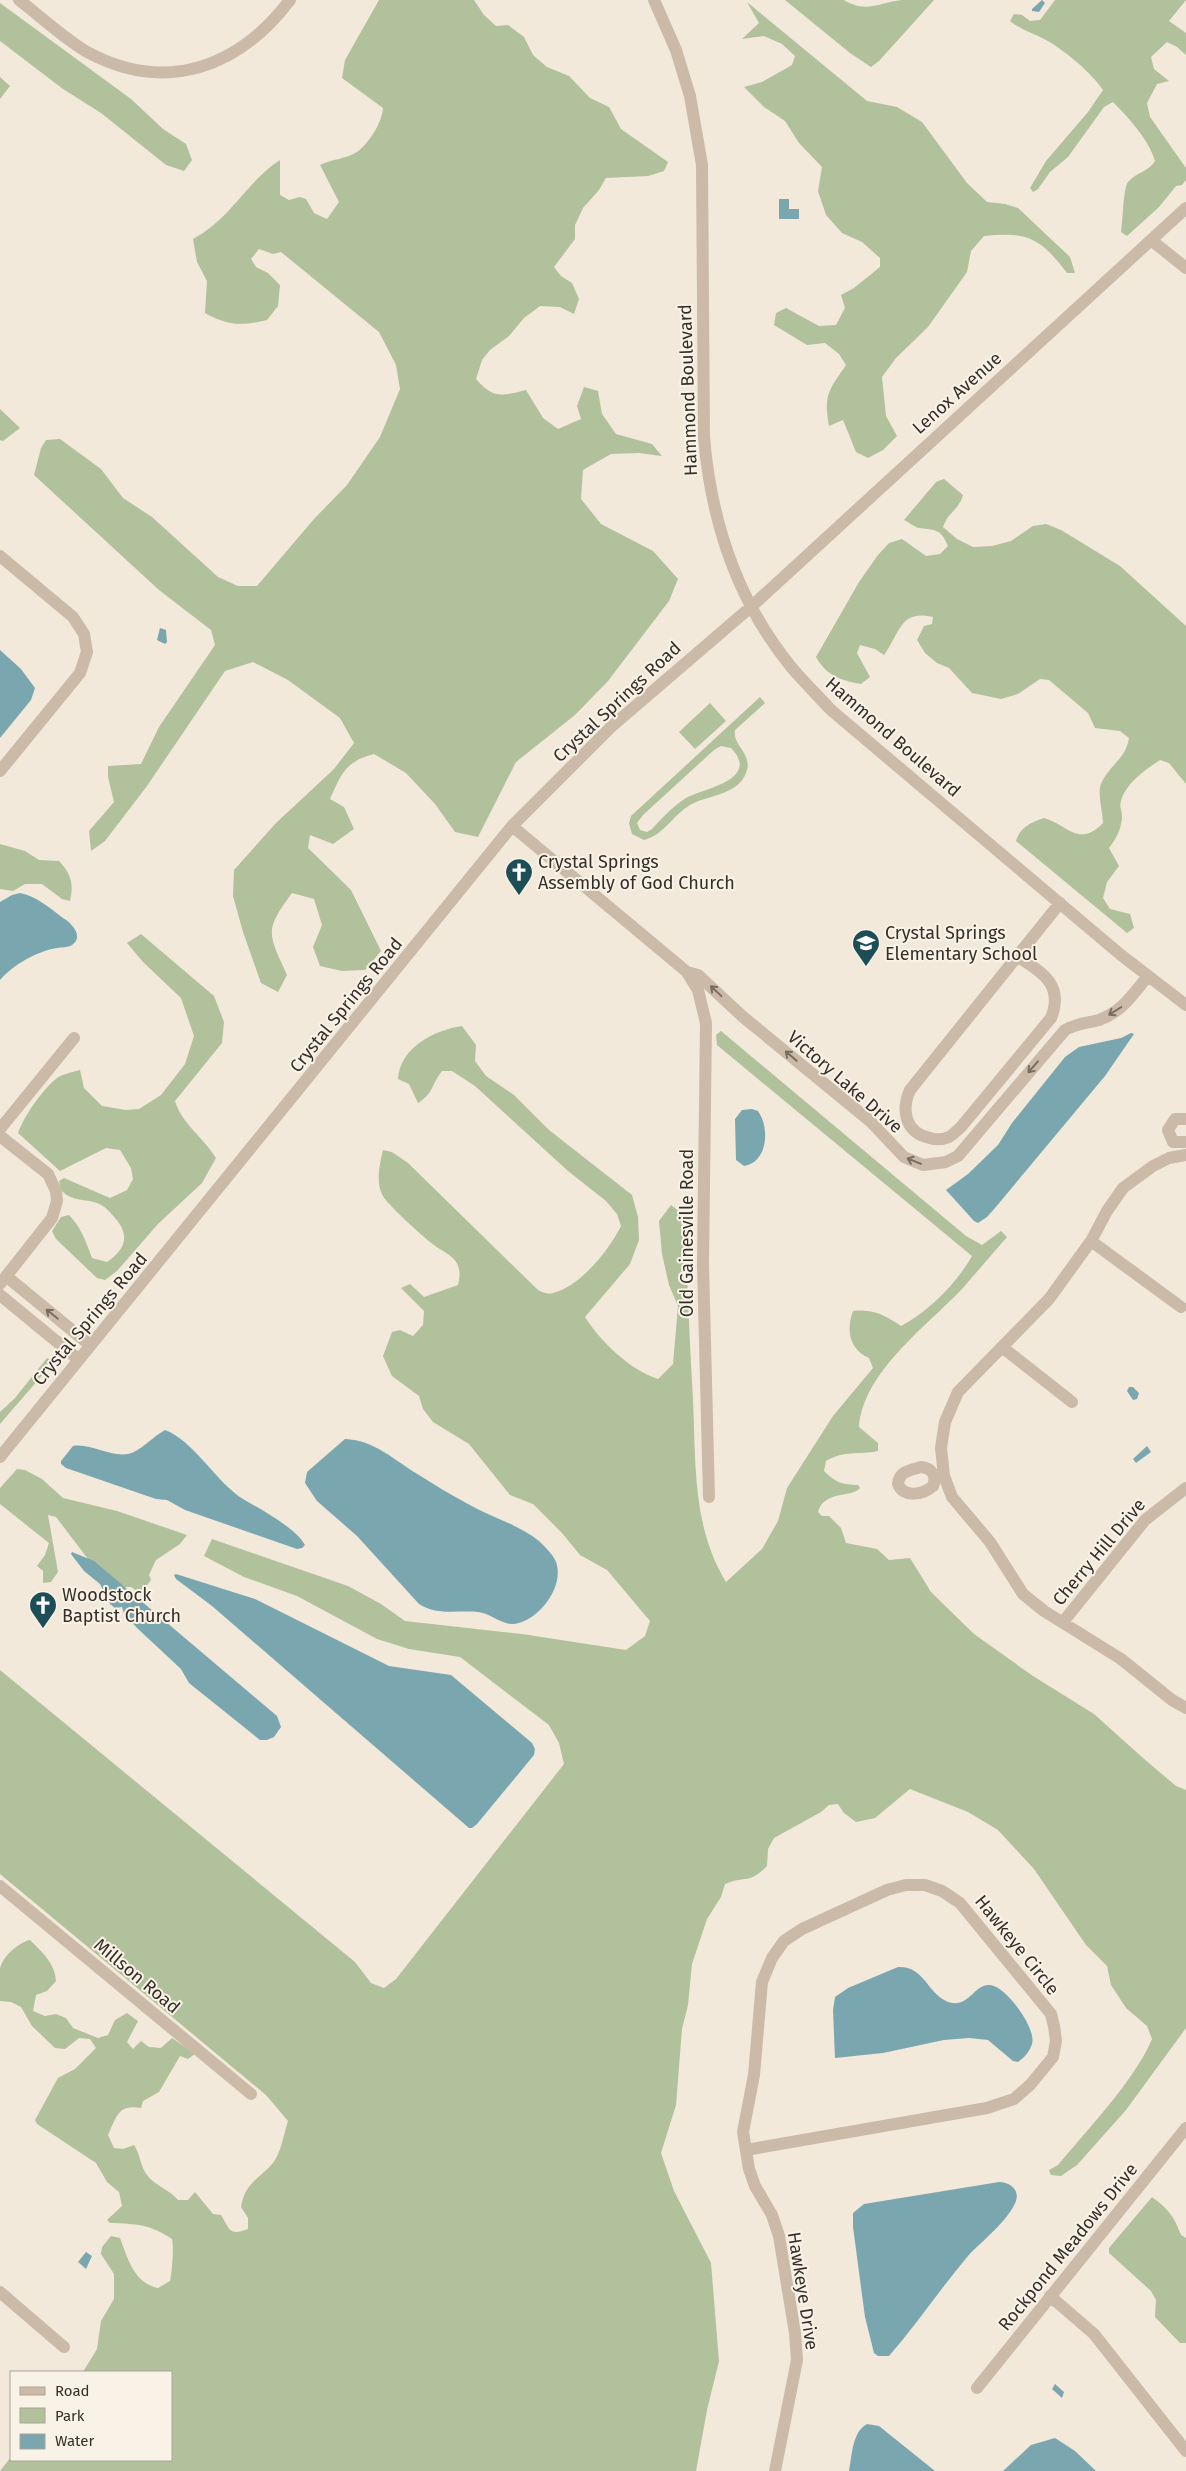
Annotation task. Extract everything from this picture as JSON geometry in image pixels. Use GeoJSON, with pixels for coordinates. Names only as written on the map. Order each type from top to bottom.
{"type":"FeatureCollection","features":[{"type":"Feature","properties":{"kind":"street"},"geometry":{"type":"LineString","coordinates":[[20,0],[89,53],[142,73],[194,71],[243,48],[290,0]]}},
{"type":"Feature","properties":{"kind":"street","name":"Hammond Boulevard"},"geometry":{"type":"LineString","coordinates":[[654,0],[676,50],[690,96],[702,166],[704,437],[708,479],[721,537],[752,606],[791,667],[831,710],[1060,903],[1186,1005]]}},
{"type":"Feature","properties":{"kind":"street","name":"Lenox Avenue"},"geometry":{"type":"LineString","coordinates":[[752,606],[1186,208]]}},
{"type":"Feature","properties":{"kind":"street"},"geometry":{"type":"LineString","coordinates":[[1151,240],[1186,268]]}},
{"type":"Feature","properties":{"kind":"street"},"geometry":{"type":"LineString","coordinates":[[0,556],[73,616],[84,634],[87,652],[80,672],[0,771]]}},
{"type":"Feature","properties":{"kind":"street","name":"Crystal Springs Road"},"geometry":{"type":"LineString","coordinates":[[0,1457],[512,826],[611,727],[752,606]]}},
{"type":"Feature","properties":{"kind":"street","name":"Victory Lake Drive"},"geometry":{"type":"LineString","coordinates":[[512,826],[687,972],[698,975],[742,1016],[870,1122],[904,1157],[923,1165],[946,1162],[958,1156],[1065,1030],[1079,1023],[1097,1020],[1113,1014],[1122,1007],[1148,976]]}},
{"type":"Feature","properties":{"kind":"street"},"geometry":{"type":"LineString","coordinates":[[1018,957],[1047,978],[1056,995],[1056,1004],[1051,1018],[961,1127],[948,1137],[938,1140],[921,1136],[909,1125],[905,1117],[904,1103],[910,1090],[1060,903]]}},
{"type":"Feature","properties":{"kind":"street","name":"Old Gainesville Road"},"geometry":{"type":"LineString","coordinates":[[687,972],[698,990],[706,1023],[703,1264],[709,1497]]}},
{"type":"Feature","properties":{"kind":"street"},"geometry":{"type":"LineString","coordinates":[[0,1129],[74,1038]]}},
{"type":"Feature","properties":{"kind":"street"},"geometry":{"type":"LineString","coordinates":[[1186,1119],[1175,1119],[1168,1130],[1173,1142],[1184,1149],[1152,1166],[1127,1184],[1106,1211],[1091,1241],[1049,1299],[958,1392],[948,1411],[939,1477],[952,1497],[990,1542],[1023,1594],[1044,1610],[1121,1659],[1172,1700],[1186,1708]]}},
{"type":"Feature","properties":{"kind":"street"},"geometry":{"type":"LineString","coordinates":[[0,1136],[48,1174],[56,1191],[57,1201],[52,1218],[3,1280],[90,1345]]}},
{"type":"Feature","properties":{"kind":"street"},"geometry":{"type":"LineString","coordinates":[[1091,1241],[1181,1307]]}},
{"type":"Feature","properties":{"kind":"street"},"geometry":{"type":"LineString","coordinates":[[0,1295],[78,1359]]}},
{"type":"Feature","properties":{"kind":"street"},"geometry":{"type":"LineString","coordinates":[[1002,1347],[1072,1402]]}},
{"type":"Feature","properties":{"kind":"street","name":"Cherry Hill Drive"},"geometry":{"type":"LineString","coordinates":[[1063,1622],[1145,1520],[1186,1488]]}},
{"type":"Feature","properties":{"kind":"street","name":"Hawkeye Circle"},"geometry":{"type":"LineString","coordinates":[[906,1885],[924,1885],[942,1891],[960,1903],[1051,2014],[1056,2041],[1053,2057],[1030,2086],[1014,2099],[987,2108],[746,2150],[743,2132],[754,2075],[762,1982],[772,1958],[784,1941],[802,1929],[887,1890],[906,1885]]}},
{"type":"Feature","properties":{"kind":"street","name":"Millson Road"},"geometry":{"type":"LineString","coordinates":[[0,1886],[251,2094]]}},
{"type":"Feature","properties":{"kind":"street","name":"Rockpond Meadows Drive"},"geometry":{"type":"LineString","coordinates":[[977,2388],[1050,2296],[1184,2135]]}},
{"type":"Feature","properties":{"kind":"street","name":"Hawkeye Drive"},"geometry":{"type":"LineString","coordinates":[[746,2150],[749,2169],[755,2186],[772,2215],[779,2236],[795,2333],[797,2360],[775,2471]]}},
{"type":"Feature","properties":{"kind":"street"},"geometry":{"type":"LineString","coordinates":[[0,2292],[64,2347]]}},
{"type":"Feature","properties":{"kind":"street"},"geometry":{"type":"LineString","coordinates":[[1050,2296],[1094,2334],[1116,2359],[1170,2433],[1186,2451]]}},
{"type":"Feature","properties":{"kind":"green space"},"geometry":{"type":"Polygon","coordinates":[[[379,0],[474,0],[484,15],[496,26],[508,25],[524,37],[533,55],[547,67],[569,76],[590,98],[609,107],[621,129],[668,162],[664,171],[648,176],[606,178],[599,190],[583,208],[575,225],[575,239],[554,267],[561,276],[572,283],[579,299],[574,314],[560,307],[540,306],[524,318],[509,336],[490,350],[482,360],[476,379],[493,393],[510,394],[526,390],[543,418],[558,429],[581,419],[577,406],[584,387],[598,391],[602,414],[616,434],[652,444],[662,456],[639,453],[611,454],[583,470],[581,499],[601,524],[653,551],[678,579],[669,601],[608,681],[575,715],[516,762],[478,837],[455,832],[435,804],[406,773],[374,754],[357,760],[346,770],[330,799],[344,807],[354,829],[333,844],[310,835],[308,848],[351,890],[381,951],[365,970],[342,971],[320,966],[313,947],[322,925],[314,899],[292,893],[277,916],[272,932],[276,950],[287,975],[278,992],[261,983],[243,932],[233,896],[234,870],[276,823],[334,769],[354,743],[340,718],[288,680],[253,662],[225,671],[147,786],[105,841],[91,851],[89,831],[114,802],[108,777],[108,766],[141,764],[159,727],[215,645],[211,630],[159,590],[34,475],[41,448],[46,440],[60,439],[101,469],[123,498],[152,517],[218,577],[238,586],[257,586],[314,519],[347,485],[380,437],[400,389],[396,365],[379,332],[281,252],[273,254],[259,249],[251,259],[256,267],[268,273],[280,285],[278,306],[267,320],[235,324],[205,313],[207,281],[197,262],[193,239],[218,221],[268,169],[280,160],[280,195],[289,200],[300,197],[306,199],[314,213],[327,219],[339,202],[320,165],[357,152],[374,132],[382,114],[383,108],[342,78],[345,60],[379,0]]]}},
{"type":"Feature","properties":{"kind":"green space"},"geometry":{"type":"Polygon","coordinates":[[[785,0],[844,0],[867,7],[902,0],[934,0],[879,61],[871,67],[850,53],[785,0]]]}},
{"type":"Feature","properties":{"kind":"green space"},"geometry":{"type":"Polygon","coordinates":[[[1055,0],[1186,0],[1169,21],[1186,33],[1186,55],[1177,47],[1167,42],[1151,57],[1154,69],[1169,81],[1157,84],[1147,103],[1150,117],[1186,168],[1186,180],[1182,185],[1176,186],[1159,207],[1127,236],[1121,232],[1126,186],[1131,179],[1149,168],[1155,161],[1143,137],[1113,102],[1104,107],[1068,157],[1050,172],[1038,189],[1033,192],[1030,188],[1046,161],[1088,112],[1103,90],[1092,76],[1068,55],[1051,43],[1010,21],[1014,14],[1022,15],[1030,21],[1040,20],[1055,0]]]}},
{"type":"Feature","properties":{"kind":"green space"},"geometry":{"type":"Polygon","coordinates":[[[747,2],[867,101],[897,107],[922,122],[967,183],[987,202],[1018,208],[1070,257],[1075,273],[1067,273],[1049,252],[1032,240],[1012,235],[984,236],[971,251],[967,272],[928,327],[896,358],[882,377],[886,416],[897,436],[883,450],[868,458],[856,452],[843,420],[829,426],[827,406],[829,392],[846,365],[839,354],[825,343],[807,345],[774,325],[776,313],[786,308],[819,326],[836,325],[845,308],[841,295],[854,288],[880,267],[880,258],[862,242],[842,233],[826,215],[818,191],[822,167],[799,143],[785,121],[764,107],[744,87],[762,82],[792,65],[795,56],[782,44],[764,36],[742,39],[759,23],[747,2]]]}},
{"type":"Feature","properties":{"kind":"green space"},"geometry":{"type":"Polygon","coordinates":[[[0,3],[131,99],[163,129],[186,144],[192,160],[184,171],[166,165],[101,113],[63,89],[0,41],[0,3]]]}},
{"type":"Feature","properties":{"kind":"green space"},"geometry":{"type":"Polygon","coordinates":[[[0,77],[10,86],[0,99],[0,77]]]}},
{"type":"Feature","properties":{"kind":"green space"},"geometry":{"type":"Polygon","coordinates":[[[0,409],[20,428],[3,441],[0,440],[0,409]]]}},
{"type":"Feature","properties":{"kind":"green space"},"geometry":{"type":"Polygon","coordinates":[[[944,479],[963,495],[943,527],[957,539],[973,547],[992,546],[1011,541],[1033,526],[1046,524],[1061,530],[1120,566],[1186,626],[1186,784],[1169,763],[1160,760],[1142,773],[1123,794],[1120,803],[1122,816],[1120,829],[1109,848],[1119,866],[1107,882],[1103,898],[1110,909],[1130,914],[1134,928],[1127,933],[1016,841],[1020,832],[1026,826],[1044,818],[1080,834],[1087,834],[1103,823],[1100,798],[1101,784],[1104,777],[1121,757],[1129,738],[1120,731],[1095,728],[1088,713],[1049,680],[1040,679],[1018,694],[1001,699],[972,693],[949,668],[937,663],[925,653],[917,640],[924,626],[932,624],[933,617],[922,615],[914,616],[907,620],[884,655],[875,649],[860,645],[857,653],[870,677],[861,684],[847,681],[830,673],[816,657],[859,582],[889,543],[902,539],[926,556],[940,554],[948,546],[943,536],[937,531],[917,527],[904,520],[936,482],[944,479]]]}},
{"type":"Feature","properties":{"kind":"green space"},"geometry":{"type":"Polygon","coordinates":[[[760,697],[765,703],[735,730],[735,736],[745,755],[748,766],[742,780],[737,785],[731,790],[687,807],[658,833],[644,840],[632,834],[629,823],[631,816],[760,697]],[[721,746],[714,750],[643,815],[637,823],[640,830],[647,832],[672,808],[686,798],[715,787],[735,776],[739,768],[739,759],[731,748],[721,746]]]}},
{"type":"Feature","properties":{"kind":"green space"},"geometry":{"type":"Polygon","coordinates":[[[710,703],[726,721],[695,749],[679,732],[710,703]]]}},
{"type":"Feature","properties":{"kind":"green space"},"geometry":{"type":"Polygon","coordinates":[[[0,844],[25,851],[39,860],[59,861],[70,879],[72,889],[70,901],[62,899],[42,884],[25,884],[13,891],[0,889],[0,844]]]}},
{"type":"Feature","properties":{"kind":"green space"},"geometry":{"type":"Polygon","coordinates":[[[141,934],[214,996],[224,1022],[222,1043],[175,1101],[188,1124],[216,1158],[202,1183],[158,1224],[117,1271],[105,1280],[97,1278],[56,1239],[52,1231],[61,1217],[69,1215],[80,1230],[92,1258],[107,1262],[122,1247],[124,1242],[123,1230],[105,1207],[67,1195],[62,1191],[59,1181],[64,1178],[110,1198],[127,1190],[133,1179],[131,1168],[120,1150],[106,1148],[60,1171],[18,1133],[29,1111],[40,1096],[62,1075],[80,1070],[84,1088],[102,1106],[126,1110],[139,1109],[161,1095],[185,1064],[194,1036],[181,998],[143,962],[127,943],[141,934]]]}},
{"type":"Feature","properties":{"kind":"green space"},"geometry":{"type":"Polygon","coordinates":[[[462,1026],[476,1045],[475,1061],[486,1076],[514,1095],[549,1130],[632,1195],[638,1217],[639,1240],[630,1264],[585,1317],[599,1336],[617,1354],[637,1369],[658,1379],[673,1364],[678,1306],[669,1285],[662,1254],[659,1221],[671,1205],[680,1212],[686,1248],[698,1494],[701,1517],[707,1539],[715,1561],[726,1582],[762,1549],[778,1521],[787,1488],[833,1416],[873,1368],[869,1358],[857,1350],[853,1344],[850,1325],[853,1311],[866,1311],[878,1314],[901,1326],[922,1313],[932,1304],[959,1276],[972,1256],[717,1045],[716,1035],[721,1031],[966,1236],[982,1245],[1001,1231],[1007,1237],[962,1289],[898,1352],[884,1369],[863,1407],[859,1427],[878,1443],[878,1451],[840,1455],[826,1461],[824,1471],[832,1478],[839,1482],[858,1485],[860,1488],[851,1493],[826,1500],[818,1512],[822,1516],[829,1516],[841,1528],[846,1543],[877,1549],[889,1560],[910,1558],[931,1592],[974,1634],[1033,1676],[1094,1714],[1176,1786],[1186,1790],[1186,2028],[1126,2110],[1077,2165],[1061,2176],[1051,2175],[1049,2170],[1058,2165],[1110,2104],[1134,2071],[1152,2039],[1147,2026],[1126,2008],[1111,1985],[1107,1966],[1086,1945],[1034,1869],[998,1830],[968,1812],[910,1789],[875,1818],[856,1822],[844,1813],[838,1804],[829,1805],[821,1812],[774,1838],[768,1849],[767,1866],[761,1872],[751,1878],[725,1884],[721,1897],[707,1919],[692,1964],[688,2005],[682,2029],[676,2105],[661,2153],[674,2191],[711,2263],[719,2361],[707,2410],[696,2471],[0,2471],[10,2458],[10,2461],[172,2461],[172,2371],[84,2371],[97,2349],[101,2321],[114,2299],[114,2274],[101,2254],[102,2247],[111,2236],[120,2238],[129,2262],[138,2276],[143,2281],[158,2288],[170,2281],[172,2239],[156,2230],[142,2226],[110,2223],[107,2220],[122,2206],[119,2192],[107,2182],[96,2163],[37,2124],[35,2120],[58,2078],[75,2069],[96,2048],[90,2039],[79,2038],[65,2049],[55,2048],[32,2026],[21,2007],[11,2002],[0,2001],[0,1969],[7,1955],[21,1944],[30,1940],[47,1958],[53,1969],[56,1981],[47,1991],[36,1995],[33,2011],[45,2016],[56,2014],[66,2018],[73,2028],[98,2038],[108,2035],[115,2020],[127,2013],[138,2021],[127,2042],[133,2049],[141,2041],[149,2047],[161,2048],[172,2038],[195,2054],[188,2059],[180,2056],[159,2092],[143,2101],[141,2108],[127,2108],[119,2113],[108,2135],[114,2148],[123,2149],[134,2145],[147,2175],[178,2200],[188,2200],[195,2192],[213,2214],[221,2215],[228,2228],[233,2232],[248,2229],[248,2218],[241,2207],[243,2199],[253,2182],[276,2159],[288,2121],[266,2095],[0,1874],[0,1670],[355,1962],[371,1983],[384,1988],[396,1979],[564,1764],[559,1743],[549,1725],[460,1657],[409,1649],[377,1639],[297,1596],[244,1577],[204,1556],[212,1539],[348,1586],[381,1604],[405,1621],[522,1634],[626,1650],[645,1636],[650,1621],[607,1570],[580,1555],[562,1533],[533,1504],[510,1495],[469,1444],[433,1422],[423,1409],[419,1396],[392,1376],[383,1356],[392,1332],[400,1330],[413,1336],[423,1325],[424,1311],[401,1288],[410,1284],[424,1297],[458,1285],[460,1276],[459,1268],[453,1258],[419,1233],[383,1196],[379,1179],[383,1150],[392,1152],[408,1163],[538,1290],[545,1293],[551,1294],[563,1289],[584,1275],[602,1256],[621,1226],[617,1214],[606,1201],[568,1171],[475,1086],[452,1071],[442,1071],[430,1092],[418,1103],[409,1084],[398,1079],[400,1068],[412,1049],[421,1042],[441,1031],[462,1026]]]}},
{"type":"Feature","properties":{"kind":"green space"},"geometry":{"type":"Polygon","coordinates":[[[47,1358],[52,1360],[51,1365],[0,1424],[0,1412],[15,1398],[47,1358]]]}},
{"type":"Feature","properties":{"kind":"green space"},"geometry":{"type":"Polygon","coordinates":[[[17,1469],[25,1470],[42,1479],[63,1498],[117,1511],[187,1535],[180,1544],[156,1560],[149,1575],[151,1580],[141,1594],[131,1587],[124,1587],[88,1559],[56,1517],[48,1515],[58,1572],[51,1582],[43,1583],[43,1571],[37,1566],[45,1555],[49,1543],[0,1504],[0,1488],[17,1469]]]}},
{"type":"Feature","properties":{"kind":"green space"},"geometry":{"type":"Polygon","coordinates":[[[1152,2197],[1170,2213],[1181,2235],[1186,2238],[1186,2343],[1180,2343],[1155,2317],[1156,2300],[1151,2291],[1109,2253],[1109,2248],[1152,2197]]]}},
{"type":"Feature","properties":{"kind":"water"},"geometry":{"type":"Polygon","coordinates":[[[1042,0],[1045,3],[1039,12],[1032,11],[1032,9],[1042,0]]]}},
{"type":"Feature","properties":{"kind":"water"},"geometry":{"type":"Polygon","coordinates":[[[779,199],[789,199],[789,209],[799,209],[799,219],[779,219],[779,199]]]}},
{"type":"Feature","properties":{"kind":"water"},"geometry":{"type":"Polygon","coordinates":[[[160,628],[166,630],[167,642],[165,644],[157,640],[160,628]]]}},
{"type":"Feature","properties":{"kind":"water"},"geometry":{"type":"Polygon","coordinates":[[[0,650],[21,669],[35,688],[31,700],[0,738],[0,650]]]}},
{"type":"Feature","properties":{"kind":"water"},"geometry":{"type":"Polygon","coordinates":[[[20,893],[48,906],[66,920],[75,930],[77,938],[70,946],[41,952],[26,959],[0,980],[0,902],[20,893]]]}},
{"type":"Feature","properties":{"kind":"water"},"geometry":{"type":"Polygon","coordinates":[[[1131,1033],[1134,1034],[1105,1076],[995,1208],[978,1223],[974,1221],[946,1190],[968,1174],[998,1145],[1012,1123],[1065,1057],[1079,1047],[1121,1038],[1131,1033]]]}},
{"type":"Feature","properties":{"kind":"water"},"geometry":{"type":"Polygon","coordinates":[[[752,1109],[758,1111],[762,1118],[765,1135],[764,1143],[758,1158],[744,1166],[736,1160],[735,1119],[742,1110],[752,1109]]]}},
{"type":"Feature","properties":{"kind":"water"},"geometry":{"type":"Polygon","coordinates":[[[1129,1387],[1133,1387],[1139,1393],[1137,1399],[1133,1400],[1127,1391],[1129,1387]]]}},
{"type":"Feature","properties":{"kind":"water"},"geometry":{"type":"Polygon","coordinates":[[[165,1430],[175,1435],[195,1452],[233,1492],[286,1526],[305,1545],[297,1549],[185,1510],[167,1500],[156,1499],[66,1468],[61,1464],[61,1461],[73,1446],[87,1446],[114,1454],[128,1454],[137,1450],[165,1430]]]}},
{"type":"Feature","properties":{"kind":"water"},"geometry":{"type":"Polygon","coordinates":[[[345,1439],[356,1440],[375,1447],[455,1497],[513,1525],[539,1541],[555,1559],[558,1571],[557,1581],[548,1601],[532,1616],[514,1624],[500,1621],[487,1614],[478,1612],[440,1611],[426,1608],[419,1604],[357,1536],[317,1501],[305,1483],[307,1472],[345,1439]]]}},
{"type":"Feature","properties":{"kind":"water"},"geometry":{"type":"Polygon","coordinates":[[[1147,1446],[1151,1452],[1136,1463],[1133,1459],[1147,1446]]]}},
{"type":"Feature","properties":{"kind":"water"},"geometry":{"type":"Polygon","coordinates":[[[72,1552],[94,1561],[277,1716],[281,1727],[274,1737],[260,1740],[189,1683],[181,1669],[137,1628],[124,1614],[122,1607],[115,1608],[110,1604],[100,1584],[84,1571],[71,1554],[72,1552]]]}},
{"type":"Feature","properties":{"kind":"water"},"geometry":{"type":"Polygon","coordinates":[[[176,1574],[255,1599],[389,1666],[451,1675],[532,1743],[535,1749],[534,1755],[477,1824],[469,1828],[212,1606],[176,1579],[174,1575],[176,1574]]]}},
{"type":"Feature","properties":{"kind":"water"},"geometry":{"type":"Polygon","coordinates":[[[898,1967],[914,1970],[939,1997],[954,2003],[965,2000],[984,1986],[997,1987],[1012,2000],[1030,2029],[1032,2044],[1028,2052],[1018,2062],[1013,2061],[988,2040],[969,2038],[944,2040],[883,2053],[835,2058],[833,2010],[835,1997],[848,1988],[898,1967]]]}},
{"type":"Feature","properties":{"kind":"water"},"geometry":{"type":"Polygon","coordinates":[[[999,2182],[1010,2185],[1016,2193],[1016,2201],[1008,2216],[968,2256],[889,2356],[878,2356],[874,2353],[865,2317],[853,2227],[853,2213],[864,2204],[999,2182]]]}},
{"type":"Feature","properties":{"kind":"water"},"geometry":{"type":"Polygon","coordinates":[[[86,2252],[92,2256],[86,2269],[78,2262],[86,2252]]]}},
{"type":"Feature","properties":{"kind":"water"},"geometry":{"type":"Polygon","coordinates":[[[1055,2384],[1064,2392],[1062,2398],[1052,2389],[1055,2384]]]}},
{"type":"Feature","properties":{"kind":"water"},"geometry":{"type":"Polygon","coordinates":[[[867,2424],[879,2426],[935,2471],[849,2471],[856,2438],[858,2433],[867,2424]]]}},
{"type":"Feature","properties":{"kind":"water"},"geometry":{"type":"Polygon","coordinates":[[[1055,2438],[1075,2451],[1096,2471],[1003,2471],[1031,2445],[1055,2438]]]}},
{"type":"Feature","properties":{"kind":"place","name":"Crystal Springs Assembly of God Church"},"geometry":{"type":"Point","coordinates":[519,896]}},
{"type":"Feature","properties":{"kind":"place","name":"Crystal Springs Elementary School"},"geometry":{"type":"Point","coordinates":[866,967]}},
{"type":"Feature","properties":{"kind":"place","name":"Woodstock Baptist Church"},"geometry":{"type":"Point","coordinates":[43,1629]}}]}
